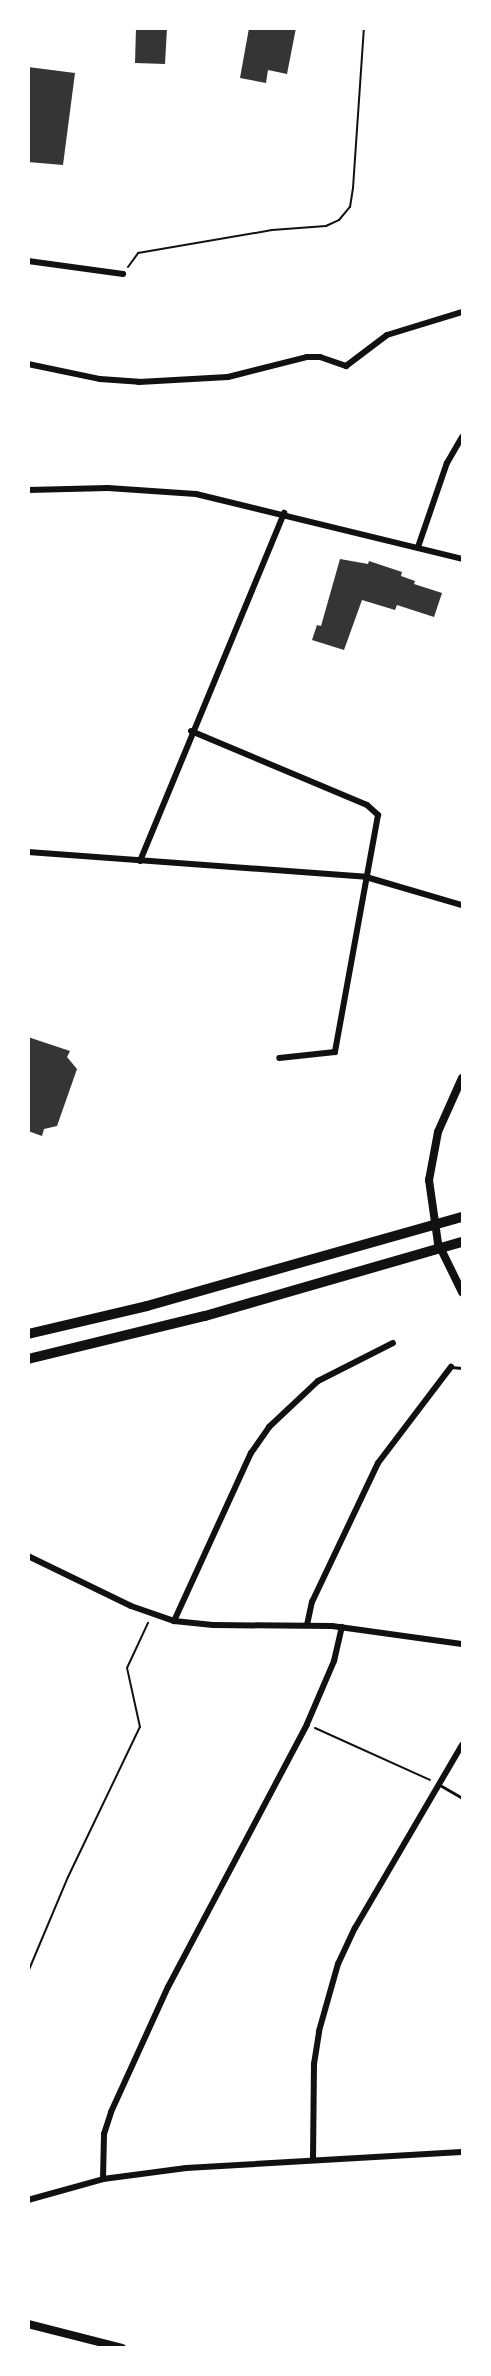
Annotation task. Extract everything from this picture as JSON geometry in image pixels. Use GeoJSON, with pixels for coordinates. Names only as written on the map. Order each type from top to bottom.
{"type":"FeatureCollection","features":[{"type":"Feature","properties":{"kind":"highway"},"geometry":{"type":"LineString","coordinates":[[28,1334],[187,1295],[462,1217]]}},
{"type":"Feature","properties":{"kind":"highway"},"geometry":{"type":"LineString","coordinates":[[28,1359],[206,1316],[462,1242]]}},
{"type":"Feature","properties":{"kind":"main road"},"geometry":{"type":"LineString","coordinates":[[28,2325],[122,2348]]}},
{"type":"Feature","properties":{"kind":"street"},"geometry":{"type":"LineString","coordinates":[[28,261],[123,274]]}},
{"type":"Feature","properties":{"kind":"street"},"geometry":{"type":"LineString","coordinates":[[28,364],[100,379],[140,382],[228,377],[306,357],[320,357],[346,366],[387,335],[462,312]]}},
{"type":"Feature","properties":{"kind":"street"},"geometry":{"type":"LineString","coordinates":[[418,547],[447,463],[462,438]]}},
{"type":"Feature","properties":{"kind":"street"},"geometry":{"type":"LineString","coordinates":[[28,490],[152,490],[196,494],[284,513],[462,559]]}},
{"type":"Feature","properties":{"kind":"street"},"geometry":{"type":"LineString","coordinates":[[140,861],[191,731],[284,513]]}},
{"type":"Feature","properties":{"kind":"street"},"geometry":{"type":"LineString","coordinates":[[191,731],[377,812],[380,821],[366,878],[335,1052],[279,1058]]}},
{"type":"Feature","properties":{"kind":"street"},"geometry":{"type":"LineString","coordinates":[[28,852],[366,878],[462,905]]}},
{"type":"Feature","properties":{"kind":"street"},"geometry":{"type":"LineString","coordinates":[[462,1078],[438,1132],[429,1180],[434,1225],[452,1277],[462,1292]]}},
{"type":"Feature","properties":{"kind":"street"},"geometry":{"type":"LineString","coordinates":[[174,1621],[251,1453],[269,1427],[318,1382],[393,1343]]}},
{"type":"Feature","properties":{"kind":"street"},"geometry":{"type":"LineString","coordinates":[[307,1625],[312,1602],[378,1463],[451,1367]]}},
{"type":"Feature","properties":{"kind":"street"},"geometry":{"type":"LineString","coordinates":[[28,1556],[152,1615],[174,1621],[213,1625],[342,1627],[462,1644]]}},
{"type":"Feature","properties":{"kind":"street"},"geometry":{"type":"LineString","coordinates":[[103,2179],[104,2134],[111,2112],[168,1987],[307,1724],[334,1661],[342,1627]]}},
{"type":"Feature","properties":{"kind":"street"},"geometry":{"type":"LineString","coordinates":[[313,2159],[314,2064],[327,1996],[355,1928],[462,1745]]}},
{"type":"Feature","properties":{"kind":"street"},"geometry":{"type":"LineString","coordinates":[[28,2200],[103,2179],[186,2168],[462,2152]]}},
{"type":"Feature","properties":{"kind":"lane"},"geometry":{"type":"LineString","coordinates":[[451,1367],[462,1368]]}},
{"type":"Feature","properties":{"kind":"lane"},"geometry":{"type":"LineString","coordinates":[[438,1784],[462,1798]]}},
{"type":"Feature","properties":{"kind":"path"},"geometry":{"type":"LineString","coordinates":[[123,274],[138,253],[261,232],[326,226],[339,220],[350,207],[353,188],[364,28]]}},
{"type":"Feature","properties":{"kind":"path"},"geometry":{"type":"LineString","coordinates":[[28,1972],[68,1877],[140,1726],[127,1668],[152,1615]]}},
{"type":"Feature","properties":{"kind":"path"},"geometry":{"type":"LineString","coordinates":[[307,1724],[438,1784]]}},
{"type":"Feature","properties":{"kind":"building"},"geometry":{"type":"Polygon","coordinates":[[[136,28],[167,28],[165,64],[135,63],[136,28]]]}},
{"type":"Feature","properties":{"kind":"building"},"geometry":{"type":"Polygon","coordinates":[[[249,28],[296,28],[287,74],[268,70],[266,83],[240,78],[249,28]]]}},
{"type":"Feature","properties":{"kind":"building"},"geometry":{"type":"Polygon","coordinates":[[[28,67],[75,73],[63,165],[28,162],[28,67]]]}},
{"type":"Feature","properties":{"kind":"building"},"geometry":{"type":"Polygon","coordinates":[[[340,559],[368,564],[369,561],[402,572],[401,576],[415,581],[414,584],[442,593],[434,617],[397,605],[395,610],[362,600],[344,650],[312,640],[317,625],[321,626],[340,559]]]}},
{"type":"Feature","properties":{"kind":"building"},"geometry":{"type":"Polygon","coordinates":[[[28,1037],[70,1051],[67,1057],[77,1069],[57,1126],[44,1129],[42,1136],[28,1131],[28,1037]]]}}]}
